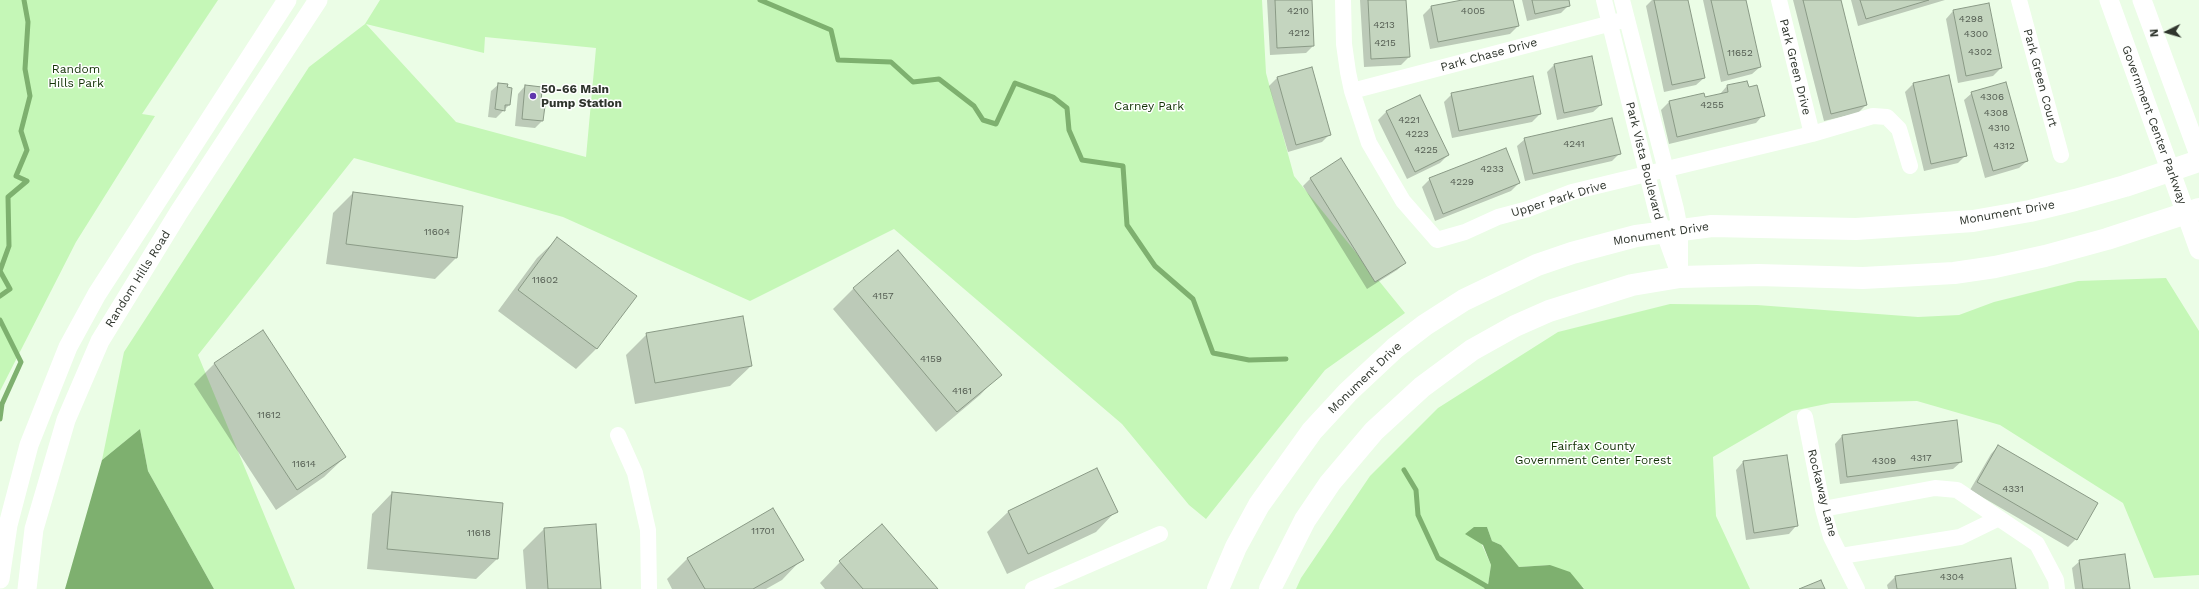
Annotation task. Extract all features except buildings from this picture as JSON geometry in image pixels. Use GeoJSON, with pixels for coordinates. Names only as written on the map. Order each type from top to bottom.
{"type":"FeatureCollection","features":[{"type":"Feature","properties":{"kind":"main road","name":"Monument Drive"},"geometry":{"type":"LineString","coordinates":[[1218,589],[1248,523],[1284,469],[1330,410],[1395,348],[1425,325],[1464,300],[1537,265],[1605,243],[1671,231],[1712,226],[1856,229],[1973,221],[2052,206],[2126,186],[2199,161]]}},
{"type":"Feature","properties":{"kind":"main road"},"geometry":{"type":"LineString","coordinates":[[1270,589],[1296,536],[1330,483],[1374,431],[1422,386],[1472,350],[1515,326],[1549,311],[1632,285],[1680,277],[1743,275],[1863,278],[1954,273],[2045,256],[2107,239],[2192,211]]}},
{"type":"Feature","properties":{"kind":"street"},"geometry":{"type":"LineString","coordinates":[[0,579],[8,525],[29,445],[68,347],[97,294],[287,0]]}},
{"type":"Feature","properties":{"kind":"street","name":"Random Hills Road"},"geometry":{"type":"LineString","coordinates":[[26,589],[34,528],[64,427],[100,341],[179,212],[318,0]]}},
{"type":"Feature","properties":{"kind":"street","name":"Upper Park Drive"},"geometry":{"type":"LineString","coordinates":[[1342,0],[1344,44],[1352,91],[1369,143],[1403,200],[1437,240],[1465,232],[1498,217],[1572,192],[1812,134],[1873,116],[1887,117],[1899,129],[1910,166]]}},
{"type":"Feature","properties":{"kind":"street","name":"Park Vista Boulevard"},"geometry":{"type":"LineString","coordinates":[[1604,0],[1648,174],[1671,231]]}},
{"type":"Feature","properties":{"kind":"street","name":"Park Vista Boulevard"},"geometry":{"type":"LineString","coordinates":[[1622,0],[1666,170],[1671,231],[1680,277]]}},
{"type":"Feature","properties":{"kind":"street","name":"Park Green Drive"},"geometry":{"type":"LineString","coordinates":[[1779,0],[1812,134]]}},
{"type":"Feature","properties":{"kind":"street","name":"Park Green Court"},"geometry":{"type":"LineString","coordinates":[[2020,0],[2061,155]]}},
{"type":"Feature","properties":{"kind":"street","name":"Government Center Parkway"},"geometry":{"type":"LineString","coordinates":[[2109,0],[2170,171],[2192,211],[2199,250]]}},
{"type":"Feature","properties":{"kind":"street"},"geometry":{"type":"LineString","coordinates":[[2142,0],[2199,155]]}},
{"type":"Feature","properties":{"kind":"street","name":"Park Chase Drive"},"geometry":{"type":"LineString","coordinates":[[1352,91],[1627,19]]}},
{"type":"Feature","properties":{"kind":"street","name":"Rockaway Lane"},"geometry":{"type":"LineString","coordinates":[[1805,417],[1823,509],[1831,537],[1857,589]]}},
{"type":"Feature","properties":{"kind":"street"},"geometry":{"type":"LineString","coordinates":[[618,435],[635,473],[648,530],[648,589]]}},
{"type":"Feature","properties":{"kind":"street"},"geometry":{"type":"LineString","coordinates":[[1823,509],[1936,488],[1957,490],[2037,544],[2056,580],[2057,589]]}},
{"type":"Feature","properties":{"kind":"street"},"geometry":{"type":"LineString","coordinates":[[1841,556],[1960,537],[1999,518]]}},
{"type":"Feature","properties":{"kind":"street"},"geometry":{"type":"LineString","coordinates":[[1033,589],[1160,534]]}},
{"type":"Feature","properties":{"kind":"green space","name":"Random Hills Park"},"geometry":{"type":"Polygon","coordinates":[[[0,0],[218,0],[142,114],[155,116],[76,242],[0,391],[0,0]]]}},
{"type":"Feature","properties":{"kind":"green space","name":"Carney Park"},"geometry":{"type":"Polygon","coordinates":[[[380,0],[1262,0],[1266,73],[1294,176],[1405,313],[1325,370],[1206,519],[1189,505],[1122,424],[894,229],[750,301],[563,217],[354,158],[198,355],[295,589],[214,589],[148,471],[140,429],[102,460],[124,352],[309,67],[365,24],[380,0]],[[366,24],[456,122],[586,157],[596,48],[485,37],[484,53],[366,24]]]}},
{"type":"Feature","properties":{"kind":"green space","name":"Fairfax County Government Center Forest"},"geometry":{"type":"Polygon","coordinates":[[[2166,278],[2199,331],[2199,575],[2154,578],[2123,503],[2000,425],[1917,401],[1831,403],[1792,411],[1713,457],[1716,516],[1750,589],[1584,589],[1550,565],[1519,567],[1501,545],[1492,541],[1487,527],[1474,527],[1491,565],[1488,585],[1484,589],[1296,589],[1301,578],[1370,476],[1438,408],[1558,332],[1670,304],[1757,305],[1918,317],[1959,315],[1994,302],[2078,281],[2166,278]]]}},
{"type":"Feature","properties":{"kind":"shaded area"},"geometry":{"type":"Polygon","coordinates":[[[140,429],[148,471],[214,589],[65,589],[102,460],[140,429]]]}},
{"type":"Feature","properties":{"kind":"shaded area"},"geometry":{"type":"Polygon","coordinates":[[[1474,527],[1487,527],[1492,541],[1501,545],[1519,567],[1550,565],[1570,572],[1584,589],[1484,589],[1488,585],[1491,565],[1483,545],[1465,534],[1474,527]]]}},
{"type":"Feature","properties":{"kind":"waterway"},"geometry":{"type":"LineString","coordinates":[[0,271],[9,246],[8,197],[27,181],[16,176],[27,150],[21,131],[30,96],[25,69],[28,22],[24,0]]}},
{"type":"Feature","properties":{"kind":"waterway"},"geometry":{"type":"LineString","coordinates":[[760,0],[831,30],[838,60],[891,62],[913,82],[939,79],[974,106],[983,120],[996,124],[1015,83],[1053,97],[1067,108],[1069,130],[1082,160],[1123,166],[1127,225],[1155,266],[1193,299],[1213,353],[1249,360],[1286,359]]}},
{"type":"Feature","properties":{"kind":"waterway"},"geometry":{"type":"LineString","coordinates":[[0,271],[10,289],[0,296]]}},
{"type":"Feature","properties":{"kind":"waterway"},"geometry":{"type":"LineString","coordinates":[[0,320],[21,362],[2,404],[0,419]]}},
{"type":"Feature","properties":{"kind":"waterway"},"geometry":{"type":"LineString","coordinates":[[1404,470],[1416,490],[1418,515],[1438,558],[1491,589]]}},
{"type":"Feature","properties":{"kind":"place","name":"50-66 Main Pump Station"},"geometry":{"type":"Point","coordinates":[533,96]}}]}
